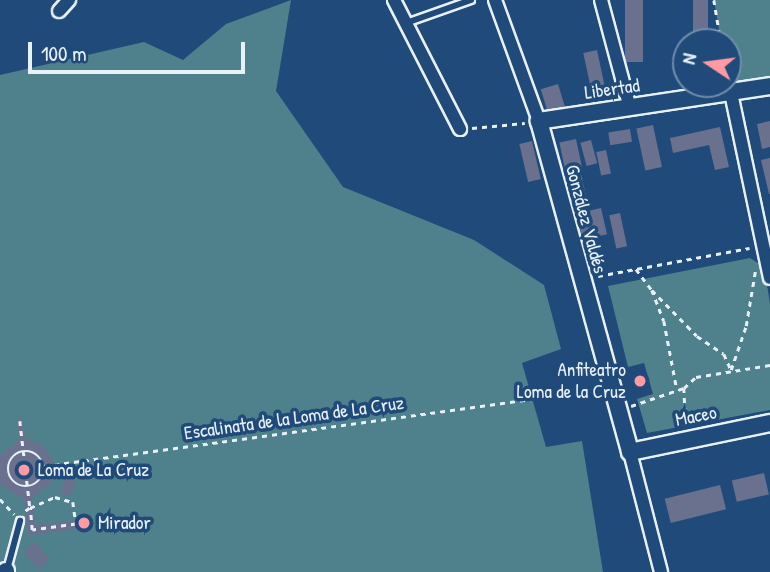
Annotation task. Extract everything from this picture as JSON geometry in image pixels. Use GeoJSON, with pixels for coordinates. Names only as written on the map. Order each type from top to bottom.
{"type":"FeatureCollection","features":[{"type":"Feature","properties":{"kind":"street"},"geometry":{"type":"LineString","coordinates":[[59,11],[69,0]]}},
{"type":"Feature","properties":{"kind":"street"},"geometry":{"type":"LineString","coordinates":[[394,0],[460,129]]}},
{"type":"Feature","properties":{"kind":"street","name":"González Valdés"},"geometry":{"type":"LineString","coordinates":[[495,0],[539,121],[630,452]]}},
{"type":"Feature","properties":{"kind":"street"},"geometry":{"type":"LineString","coordinates":[[601,0],[630,108]]}},
{"type":"Feature","properties":{"kind":"street","name":"Libertad"},"geometry":{"type":"LineString","coordinates":[[742,91],[770,86]]}},
{"type":"Feature","properties":{"kind":"street","name":"Libertad"},"geometry":{"type":"LineString","coordinates":[[539,121],[697,98]]}},
{"type":"Feature","properties":{"kind":"street"},"geometry":{"type":"LineString","coordinates":[[732,98],[770,278]]}},
{"type":"Feature","properties":{"kind":"street","name":"Maceo"},"geometry":{"type":"LineString","coordinates":[[630,452],[770,423]]}},
{"type":"Feature","properties":{"kind":"street"},"geometry":{"type":"LineString","coordinates":[[630,452],[662,572]]}},
{"type":"Feature","properties":{"kind":"lane"},"geometry":{"type":"LineString","coordinates":[[404,24],[471,0]]}},
{"type":"Feature","properties":{"kind":"lane"},"geometry":{"type":"LineString","coordinates":[[6,572],[20,521]]}},
{"type":"Feature","properties":{"kind":"path"},"geometry":{"type":"LineString","coordinates":[[714,0],[719,28]]}},
{"type":"Feature","properties":{"kind":"path"},"geometry":{"type":"LineString","coordinates":[[460,129],[539,121]]}},
{"type":"Feature","properties":{"kind":"path"},"geometry":{"type":"LineString","coordinates":[[581,280],[763,245],[731,370]]}},
{"type":"Feature","properties":{"kind":"path"},"geometry":{"type":"LineString","coordinates":[[636,269],[652,290],[697,336],[724,354],[731,370]]}},
{"type":"Feature","properties":{"kind":"path"},"geometry":{"type":"LineString","coordinates":[[652,290],[664,321],[677,390]]}},
{"type":"Feature","properties":{"kind":"path"},"geometry":{"type":"LineString","coordinates":[[642,403],[684,388],[696,377],[770,365]]}},
{"type":"Feature","properties":{"kind":"path","name":"Escalinata de la Loma de La Cruz"},"geometry":{"type":"LineString","coordinates":[[44,466],[612,388]]}},
{"type":"Feature","properties":{"kind":"path"},"geometry":{"type":"LineString","coordinates":[[684,388],[687,440]]}},
{"type":"Feature","properties":{"kind":"path"},"geometry":{"type":"LineString","coordinates":[[20,421],[32,530],[84,523]]}},
{"type":"Feature","properties":{"kind":"path"},"geometry":{"type":"LineString","coordinates":[[24,451],[39,456],[44,466],[42,478],[28,488],[15,485],[8,474],[9,462],[24,451]]}},
{"type":"Feature","properties":{"kind":"path"},"geometry":{"type":"LineString","coordinates":[[30,508],[55,498],[73,502],[76,524]]}},
{"type":"Feature","properties":{"kind":"path"},"geometry":{"type":"LineString","coordinates":[[0,499],[20,521]]}},
{"type":"Feature","properties":{"kind":"green space"},"geometry":{"type":"Polygon","coordinates":[[[291,0],[276,91],[343,187],[474,240],[544,285],[561,349],[522,363],[546,447],[582,441],[603,572],[0,572],[0,75],[144,42],[183,60],[226,24],[291,0]]]}},
{"type":"Feature","properties":{"kind":"green space"},"geometry":{"type":"Polygon","coordinates":[[[714,0],[770,0],[770,78],[742,83],[742,28],[719,28],[714,0]]]}},
{"type":"Feature","properties":{"kind":"green space"},"geometry":{"type":"Polygon","coordinates":[[[750,258],[764,267],[770,303],[770,410],[647,433],[637,399],[653,394],[644,363],[628,367],[608,286],[750,258]]]}},
{"type":"Feature","properties":{"kind":"building"},"geometry":{"type":"Polygon","coordinates":[[[625,0],[643,0],[643,62],[625,62],[625,0]]]}},
{"type":"Feature","properties":{"kind":"building"},"geometry":{"type":"Polygon","coordinates":[[[693,0],[708,0],[708,28],[693,28],[693,0]]]}},
{"type":"Feature","properties":{"kind":"building"},"geometry":{"type":"Polygon","coordinates":[[[597,50],[606,92],[592,95],[583,53],[597,50]]]}},
{"type":"Feature","properties":{"kind":"building"},"geometry":{"type":"Polygon","coordinates":[[[558,84],[565,107],[548,112],[541,89],[558,84]]]}},
{"type":"Feature","properties":{"kind":"building"},"geometry":{"type":"Polygon","coordinates":[[[770,121],[770,147],[762,149],[757,124],[770,121]]]}},
{"type":"Feature","properties":{"kind":"building"},"geometry":{"type":"Polygon","coordinates":[[[653,125],[662,167],[645,171],[636,129],[653,125]]]}},
{"type":"Feature","properties":{"kind":"building"},"geometry":{"type":"Polygon","coordinates":[[[720,127],[729,167],[715,170],[709,145],[673,153],[670,138],[720,127]]]}},
{"type":"Feature","properties":{"kind":"building"},"geometry":{"type":"Polygon","coordinates":[[[630,129],[632,142],[610,145],[608,132],[630,129]]]}},
{"type":"Feature","properties":{"kind":"building"},"geometry":{"type":"Polygon","coordinates":[[[576,139],[582,167],[565,171],[559,143],[576,139]]]}},
{"type":"Feature","properties":{"kind":"building"},"geometry":{"type":"Polygon","coordinates":[[[591,140],[597,163],[587,166],[580,143],[591,140]]]}},
{"type":"Feature","properties":{"kind":"building"},"geometry":{"type":"Polygon","coordinates":[[[532,141],[541,179],[528,182],[519,144],[532,141]]]}},
{"type":"Feature","properties":{"kind":"building"},"geometry":{"type":"Polygon","coordinates":[[[606,150],[611,173],[601,176],[596,152],[606,150]]]}},
{"type":"Feature","properties":{"kind":"building"},"geometry":{"type":"Polygon","coordinates":[[[770,158],[770,194],[769,194],[761,160],[770,158]]]}},
{"type":"Feature","properties":{"kind":"building"},"geometry":{"type":"Polygon","coordinates":[[[581,174],[588,204],[574,207],[567,177],[581,174]]]}},
{"type":"Feature","properties":{"kind":"building"},"geometry":{"type":"Polygon","coordinates":[[[601,208],[607,234],[583,240],[577,214],[601,208]]]}},
{"type":"Feature","properties":{"kind":"building"},"geometry":{"type":"Polygon","coordinates":[[[620,213],[627,246],[616,249],[609,215],[620,213]]]}},
{"type":"Feature","properties":{"kind":"building"},"geometry":{"type":"Polygon","coordinates":[[[21,417],[26,439],[43,445],[55,464],[52,483],[32,498],[35,525],[85,519],[87,528],[28,535],[24,499],[0,484],[0,455],[19,440],[17,420],[21,417]]]}},
{"type":"Feature","properties":{"kind":"building"},"geometry":{"type":"Polygon","coordinates":[[[65,472],[74,475],[73,482],[77,483],[69,496],[61,494],[65,472]]]}},
{"type":"Feature","properties":{"kind":"building"},"geometry":{"type":"Polygon","coordinates":[[[764,473],[769,494],[737,502],[732,480],[764,473]]]}},
{"type":"Feature","properties":{"kind":"building"},"geometry":{"type":"Polygon","coordinates":[[[720,485],[726,509],[671,523],[665,499],[720,485]]]}},
{"type":"Feature","properties":{"kind":"building"},"geometry":{"type":"Polygon","coordinates":[[[35,542],[50,559],[39,569],[24,552],[35,542]]]}},
{"type":"Feature","properties":{"kind":"place","name":"Anfiteatro Loma de la Cruz"},"geometry":{"type":"Point","coordinates":[640,381]}},
{"type":"Feature","properties":{"kind":"place","name":"Loma de La Cruz"},"geometry":{"type":"Point","coordinates":[24,470]}},
{"type":"Feature","properties":{"kind":"place","name":"Mirador"},"geometry":{"type":"Point","coordinates":[84,523]}}]}
